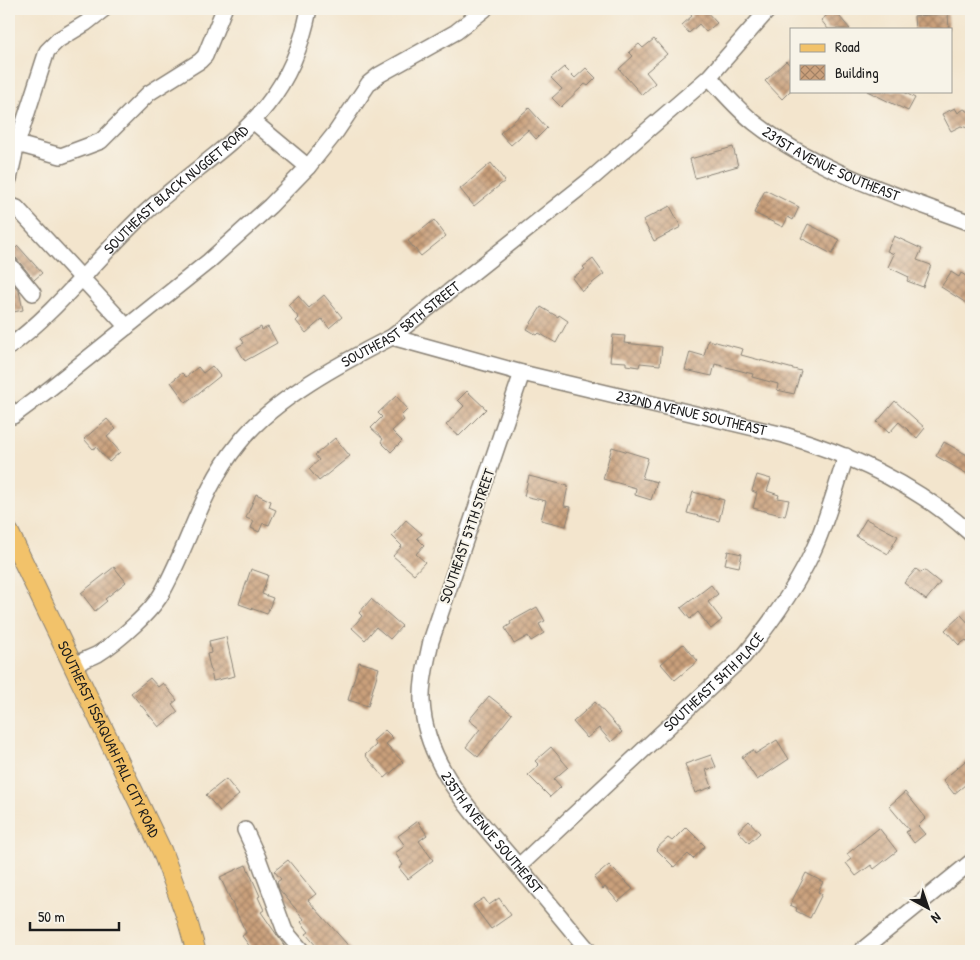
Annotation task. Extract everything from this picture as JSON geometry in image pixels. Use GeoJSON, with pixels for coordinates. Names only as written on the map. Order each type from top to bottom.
{"type":"FeatureCollection","features":[{"type":"Feature","properties":{"kind":"main road","name":"SOUTHEAST ISSAQUAH FALL CITY ROAD"},"geometry":{"type":"LineString","coordinates":[[9,532],[162,851],[187,919],[196,951]]}},
{"type":"Feature","properties":{"kind":"street"},"geometry":{"type":"LineString","coordinates":[[9,179],[17,144],[47,51],[58,40],[86,23],[104,9]]}},
{"type":"Feature","properties":{"kind":"street"},"geometry":{"type":"LineString","coordinates":[[17,144],[61,156],[101,141],[149,93],[200,61],[204,56],[224,9]]}},
{"type":"Feature","properties":{"kind":"street","name":"SOUTHEAST BLACK NUGGET ROAD"},"geometry":{"type":"LineString","coordinates":[[9,347],[26,334],[145,213],[238,138],[254,122],[271,101],[294,62],[301,45],[309,9]]}},
{"type":"Feature","properties":{"kind":"street"},"geometry":{"type":"LineString","coordinates":[[9,408],[13,416],[209,261],[270,206],[308,167],[336,132],[369,84],[378,76],[456,32],[485,9]]}},
{"type":"Feature","properties":{"kind":"street","name":"SOUTHEAST 58TH STREET"},"geometry":{"type":"LineString","coordinates":[[74,665],[98,654],[125,633],[148,612],[163,593],[207,492],[220,468],[240,441],[251,430],[300,390],[392,337],[591,178],[709,77],[769,9]]}},
{"type":"Feature","properties":{"kind":"street","name":"231ST AVENUE SOUTHEAST"},"geometry":{"type":"LineString","coordinates":[[709,77],[738,109],[754,122],[777,139],[814,161],[971,223]]}},
{"type":"Feature","properties":{"kind":"street"},"geometry":{"type":"LineString","coordinates":[[254,122],[308,167]]}},
{"type":"Feature","properties":{"kind":"street"},"geometry":{"type":"LineString","coordinates":[[9,205],[16,208],[127,327]]}},
{"type":"Feature","properties":{"kind":"street"},"geometry":{"type":"LineString","coordinates":[[9,264],[33,293]]}},
{"type":"Feature","properties":{"kind":"street","name":"232ND AVENUE SOUTHEAST"},"geometry":{"type":"LineString","coordinates":[[392,337],[522,373],[784,435],[846,456],[911,490],[971,534]]}},
{"type":"Feature","properties":{"kind":"street","name":"SOUTHEAST 57TH STREET"},"geometry":{"type":"LineString","coordinates":[[422,701],[423,678],[431,641],[522,373]]}},
{"type":"Feature","properties":{"kind":"street","name":"SOUTHEAST 54TH PLACE"},"geometry":{"type":"LineString","coordinates":[[519,866],[742,657],[768,627],[800,578],[814,550],[846,456]]}},
{"type":"Feature","properties":{"kind":"street","name":"235TH AVENUE SOUTHEAST"},"geometry":{"type":"LineString","coordinates":[[422,701],[426,727],[433,750],[445,775],[470,809],[588,951]]}},
{"type":"Feature","properties":{"kind":"street"},"geometry":{"type":"LineString","coordinates":[[245,830],[258,858],[285,930],[302,951]]}},
{"type":"Feature","properties":{"kind":"street"},"geometry":{"type":"LineString","coordinates":[[861,951],[971,862]]}},
{"type":"Feature","properties":{"kind":"building"},"geometry":{"type":"Polygon","coordinates":[[[685,9],[704,9],[717,23],[706,32],[699,24],[689,33],[682,25],[692,16],[685,9]]]}},
{"type":"Feature","properties":{"kind":"building"},"geometry":{"type":"Polygon","coordinates":[[[834,10],[849,28],[827,28],[821,20],[834,10]]]}},
{"type":"Feature","properties":{"kind":"building"},"geometry":{"type":"Polygon","coordinates":[[[948,14],[949,28],[915,28],[914,16],[948,14]]]}},
{"type":"Feature","properties":{"kind":"building"},"geometry":{"type":"Polygon","coordinates":[[[654,39],[667,54],[646,72],[655,83],[642,95],[619,69],[633,56],[629,52],[639,44],[643,48],[654,39]]]}},
{"type":"Feature","properties":{"kind":"building"},"geometry":{"type":"Polygon","coordinates":[[[786,61],[790,65],[790,91],[782,99],[765,81],[786,61]]]}},
{"type":"Feature","properties":{"kind":"building"},"geometry":{"type":"Polygon","coordinates":[[[564,67],[575,78],[586,68],[596,78],[588,86],[585,84],[561,107],[552,98],[562,89],[551,78],[564,67]]]}},
{"type":"Feature","properties":{"kind":"building"},"geometry":{"type":"Polygon","coordinates":[[[869,92],[904,92],[915,98],[908,111],[869,92]]]}},
{"type":"Feature","properties":{"kind":"building"},"geometry":{"type":"Polygon","coordinates":[[[529,108],[547,128],[536,139],[528,130],[511,145],[500,133],[529,108]]]}},
{"type":"Feature","properties":{"kind":"building"},"geometry":{"type":"Polygon","coordinates":[[[955,108],[958,113],[964,109],[971,113],[971,129],[961,126],[951,131],[942,114],[955,108]]]}},
{"type":"Feature","properties":{"kind":"building"},"geometry":{"type":"Polygon","coordinates":[[[733,147],[738,166],[695,178],[690,159],[733,147]]]}},
{"type":"Feature","properties":{"kind":"building"},"geometry":{"type":"Polygon","coordinates":[[[491,163],[505,181],[474,206],[460,189],[491,163]]]}},
{"type":"Feature","properties":{"kind":"building"},"geometry":{"type":"Polygon","coordinates":[[[765,190],[799,207],[793,220],[788,217],[783,227],[754,213],[765,190]]]}},
{"type":"Feature","properties":{"kind":"building"},"geometry":{"type":"Polygon","coordinates":[[[670,206],[681,227],[654,241],[643,220],[670,206]]]}},
{"type":"Feature","properties":{"kind":"building"},"geometry":{"type":"Polygon","coordinates":[[[434,220],[446,236],[421,256],[408,241],[434,220]]]}},
{"type":"Feature","properties":{"kind":"building"},"geometry":{"type":"Polygon","coordinates":[[[808,224],[840,240],[832,254],[801,238],[808,224]]]}},
{"type":"Feature","properties":{"kind":"building"},"geometry":{"type":"Polygon","coordinates":[[[894,236],[922,249],[917,260],[931,265],[923,287],[907,281],[909,277],[888,267],[894,254],[887,251],[894,236]]]}},
{"type":"Feature","properties":{"kind":"building"},"geometry":{"type":"Polygon","coordinates":[[[18,246],[42,273],[34,280],[16,258],[9,255],[18,246]]]}},
{"type":"Feature","properties":{"kind":"building"},"geometry":{"type":"Polygon","coordinates":[[[593,259],[604,274],[582,291],[572,278],[585,269],[583,267],[593,259]]]}},
{"type":"Feature","properties":{"kind":"building"},"geometry":{"type":"Polygon","coordinates":[[[951,272],[959,277],[961,273],[971,279],[971,306],[941,287],[951,272]]]}},
{"type":"Feature","properties":{"kind":"building"},"geometry":{"type":"Polygon","coordinates":[[[15,286],[19,291],[23,310],[9,313],[9,287],[15,286]]]}},
{"type":"Feature","properties":{"kind":"building"},"geometry":{"type":"Polygon","coordinates":[[[324,295],[342,317],[329,328],[322,319],[306,333],[296,321],[299,318],[288,305],[298,296],[309,308],[324,295]]]}},
{"type":"Feature","properties":{"kind":"building"},"geometry":{"type":"Polygon","coordinates":[[[541,307],[568,321],[556,343],[539,333],[537,335],[527,329],[541,307]]]}},
{"type":"Feature","properties":{"kind":"building"},"geometry":{"type":"Polygon","coordinates":[[[261,327],[262,330],[268,327],[277,343],[245,361],[237,347],[244,343],[241,338],[261,327]]]}},
{"type":"Feature","properties":{"kind":"building"},"geometry":{"type":"Polygon","coordinates":[[[613,335],[625,336],[624,343],[662,347],[660,365],[640,363],[639,367],[626,365],[626,362],[610,361],[613,335]]]}},
{"type":"Feature","properties":{"kind":"building"},"geometry":{"type":"Polygon","coordinates":[[[708,340],[743,349],[741,355],[801,371],[794,394],[777,390],[778,384],[752,377],[753,374],[715,364],[712,376],[685,370],[690,352],[704,356],[708,340]]]}},
{"type":"Feature","properties":{"kind":"building"},"geometry":{"type":"Polygon","coordinates":[[[212,366],[220,376],[186,403],[171,382],[182,373],[186,377],[198,367],[203,373],[212,366]]]}},
{"type":"Feature","properties":{"kind":"building"},"geometry":{"type":"Polygon","coordinates":[[[467,391],[486,409],[459,436],[446,425],[464,406],[458,400],[467,391]]]}},
{"type":"Feature","properties":{"kind":"building"},"geometry":{"type":"Polygon","coordinates":[[[396,396],[408,409],[401,416],[404,420],[392,431],[402,441],[391,452],[381,442],[383,439],[371,428],[382,417],[378,413],[396,396]]]}},
{"type":"Feature","properties":{"kind":"building"},"geometry":{"type":"Polygon","coordinates":[[[895,401],[925,428],[917,438],[899,422],[889,433],[877,422],[895,401]]]}},
{"type":"Feature","properties":{"kind":"building"},"geometry":{"type":"Polygon","coordinates":[[[107,419],[116,429],[107,437],[120,452],[109,462],[96,447],[93,449],[84,439],[107,419]]]}},
{"type":"Feature","properties":{"kind":"building"},"geometry":{"type":"Polygon","coordinates":[[[335,438],[350,456],[319,481],[309,469],[319,460],[315,455],[335,438]]]}},
{"type":"Feature","properties":{"kind":"building"},"geometry":{"type":"Polygon","coordinates":[[[944,442],[971,457],[971,476],[936,456],[944,442]]]}},
{"type":"Feature","properties":{"kind":"building"},"geometry":{"type":"Polygon","coordinates":[[[612,447],[648,458],[642,478],[657,482],[651,500],[635,495],[636,488],[603,479],[612,447]]]}},
{"type":"Feature","properties":{"kind":"building"},"geometry":{"type":"Polygon","coordinates":[[[757,475],[771,479],[767,491],[779,495],[778,498],[789,500],[785,516],[753,508],[757,493],[752,491],[757,475]]]}},
{"type":"Feature","properties":{"kind":"building"},"geometry":{"type":"Polygon","coordinates":[[[529,476],[568,486],[564,506],[571,507],[566,526],[541,520],[546,501],[524,496],[529,476]]]}},
{"type":"Feature","properties":{"kind":"building"},"geometry":{"type":"Polygon","coordinates":[[[693,492],[724,500],[719,521],[687,513],[693,492]]]}},
{"type":"Feature","properties":{"kind":"building"},"geometry":{"type":"Polygon","coordinates":[[[256,494],[271,501],[269,507],[276,510],[269,525],[263,523],[259,532],[251,528],[254,521],[246,518],[256,494]]]}},
{"type":"Feature","properties":{"kind":"building"},"geometry":{"type":"Polygon","coordinates":[[[866,519],[898,536],[888,554],[856,536],[866,519]]]}},
{"type":"Feature","properties":{"kind":"building"},"geometry":{"type":"Polygon","coordinates":[[[406,520],[422,534],[417,538],[424,545],[416,554],[425,562],[414,574],[393,556],[402,546],[392,536],[406,520]]]}},
{"type":"Feature","properties":{"kind":"building"},"geometry":{"type":"Polygon","coordinates":[[[728,551],[742,554],[739,567],[725,564],[728,551]]]}},
{"type":"Feature","properties":{"kind":"building"},"geometry":{"type":"Polygon","coordinates":[[[114,567],[126,582],[105,599],[107,601],[95,611],[81,593],[114,567]]]}},
{"type":"Feature","properties":{"kind":"building"},"geometry":{"type":"Polygon","coordinates":[[[251,569],[268,575],[262,594],[273,598],[267,614],[239,604],[251,569]]]}},
{"type":"Feature","properties":{"kind":"building"},"geometry":{"type":"Polygon","coordinates":[[[916,569],[921,573],[924,570],[940,583],[926,600],[904,583],[916,569]]]}},
{"type":"Feature","properties":{"kind":"building"},"geometry":{"type":"Polygon","coordinates":[[[711,585],[718,594],[708,602],[722,620],[711,629],[698,612],[690,619],[681,608],[711,585]]]}},
{"type":"Feature","properties":{"kind":"building"},"geometry":{"type":"Polygon","coordinates":[[[371,599],[402,626],[390,639],[376,627],[365,640],[352,628],[362,616],[359,613],[371,599]]]}},
{"type":"Feature","properties":{"kind":"building"},"geometry":{"type":"Polygon","coordinates":[[[537,607],[545,621],[539,624],[544,633],[531,641],[528,636],[514,644],[505,628],[511,624],[510,622],[537,607]]]}},
{"type":"Feature","properties":{"kind":"building"},"geometry":{"type":"Polygon","coordinates":[[[961,615],[971,626],[971,646],[966,640],[959,645],[945,630],[961,615]]]}},
{"type":"Feature","properties":{"kind":"building"},"geometry":{"type":"Polygon","coordinates":[[[226,637],[235,676],[213,681],[207,654],[211,653],[209,641],[226,637]]]}},
{"type":"Feature","properties":{"kind":"building"},"geometry":{"type":"Polygon","coordinates":[[[683,644],[698,661],[675,680],[661,664],[683,644]]]}},
{"type":"Feature","properties":{"kind":"building"},"geometry":{"type":"Polygon","coordinates":[[[359,662],[379,668],[368,706],[348,700],[359,662]]]}},
{"type":"Feature","properties":{"kind":"building"},"geometry":{"type":"Polygon","coordinates":[[[150,678],[158,687],[163,683],[177,700],[172,704],[178,712],[159,727],[131,693],[150,678]]]}},
{"type":"Feature","properties":{"kind":"building"},"geometry":{"type":"Polygon","coordinates":[[[489,696],[512,714],[478,757],[466,747],[480,729],[469,720],[489,696]]]}},
{"type":"Feature","properties":{"kind":"building"},"geometry":{"type":"Polygon","coordinates":[[[595,702],[622,732],[611,742],[599,728],[587,738],[573,722],[595,702]]]}},
{"type":"Feature","properties":{"kind":"building"},"geometry":{"type":"Polygon","coordinates":[[[385,730],[393,738],[386,744],[403,762],[385,778],[365,755],[376,745],[373,741],[385,730]]]}},
{"type":"Feature","properties":{"kind":"building"},"geometry":{"type":"Polygon","coordinates":[[[777,740],[789,759],[757,780],[742,757],[753,750],[755,754],[777,740]]]}},
{"type":"Feature","properties":{"kind":"building"},"geometry":{"type":"Polygon","coordinates":[[[551,747],[568,767],[554,779],[561,787],[550,797],[528,775],[539,765],[535,761],[551,747]]]}},
{"type":"Feature","properties":{"kind":"building"},"geometry":{"type":"Polygon","coordinates":[[[711,755],[716,767],[706,770],[712,787],[695,793],[685,764],[711,755]]]}},
{"type":"Feature","properties":{"kind":"building"},"geometry":{"type":"Polygon","coordinates":[[[971,756],[971,780],[954,794],[943,780],[971,756]]]}},
{"type":"Feature","properties":{"kind":"building"},"geometry":{"type":"Polygon","coordinates":[[[226,779],[239,795],[220,811],[206,795],[226,779]]]}},
{"type":"Feature","properties":{"kind":"building"},"geometry":{"type":"Polygon","coordinates":[[[905,792],[926,818],[918,826],[925,834],[914,843],[906,832],[909,830],[889,806],[905,792]]]}},
{"type":"Feature","properties":{"kind":"building"},"geometry":{"type":"Polygon","coordinates":[[[418,821],[427,835],[419,841],[433,860],[408,879],[399,868],[403,865],[395,853],[405,846],[398,836],[418,821]]]}},
{"type":"Feature","properties":{"kind":"building"},"geometry":{"type":"Polygon","coordinates":[[[749,821],[760,833],[749,843],[738,831],[749,821]]]}},
{"type":"Feature","properties":{"kind":"building"},"geometry":{"type":"Polygon","coordinates":[[[686,827],[705,846],[693,859],[688,854],[674,867],[656,849],[668,838],[672,841],[686,827]]]}},
{"type":"Feature","properties":{"kind":"building"},"geometry":{"type":"Polygon","coordinates":[[[879,828],[897,851],[874,869],[871,865],[856,876],[846,863],[851,859],[847,854],[879,828]]]}},
{"type":"Feature","properties":{"kind":"building"},"geometry":{"type":"Polygon","coordinates":[[[288,860],[316,894],[308,900],[353,951],[324,951],[319,946],[317,947],[306,934],[309,932],[301,922],[304,919],[279,889],[277,882],[281,879],[274,871],[288,860]]]}},
{"type":"Feature","properties":{"kind":"building"},"geometry":{"type":"Polygon","coordinates":[[[246,865],[260,896],[258,897],[264,910],[261,912],[288,951],[253,951],[242,936],[246,933],[220,877],[246,865]]]}},
{"type":"Feature","properties":{"kind":"building"},"geometry":{"type":"Polygon","coordinates":[[[609,865],[633,889],[618,902],[594,878],[609,865]]]}},
{"type":"Feature","properties":{"kind":"building"},"geometry":{"type":"Polygon","coordinates":[[[806,873],[823,882],[818,892],[822,894],[810,918],[796,911],[797,908],[790,905],[806,873]]]}},
{"type":"Feature","properties":{"kind":"building"},"geometry":{"type":"Polygon","coordinates":[[[484,898],[489,905],[499,898],[511,915],[491,929],[473,905],[484,898]]]}}]}
